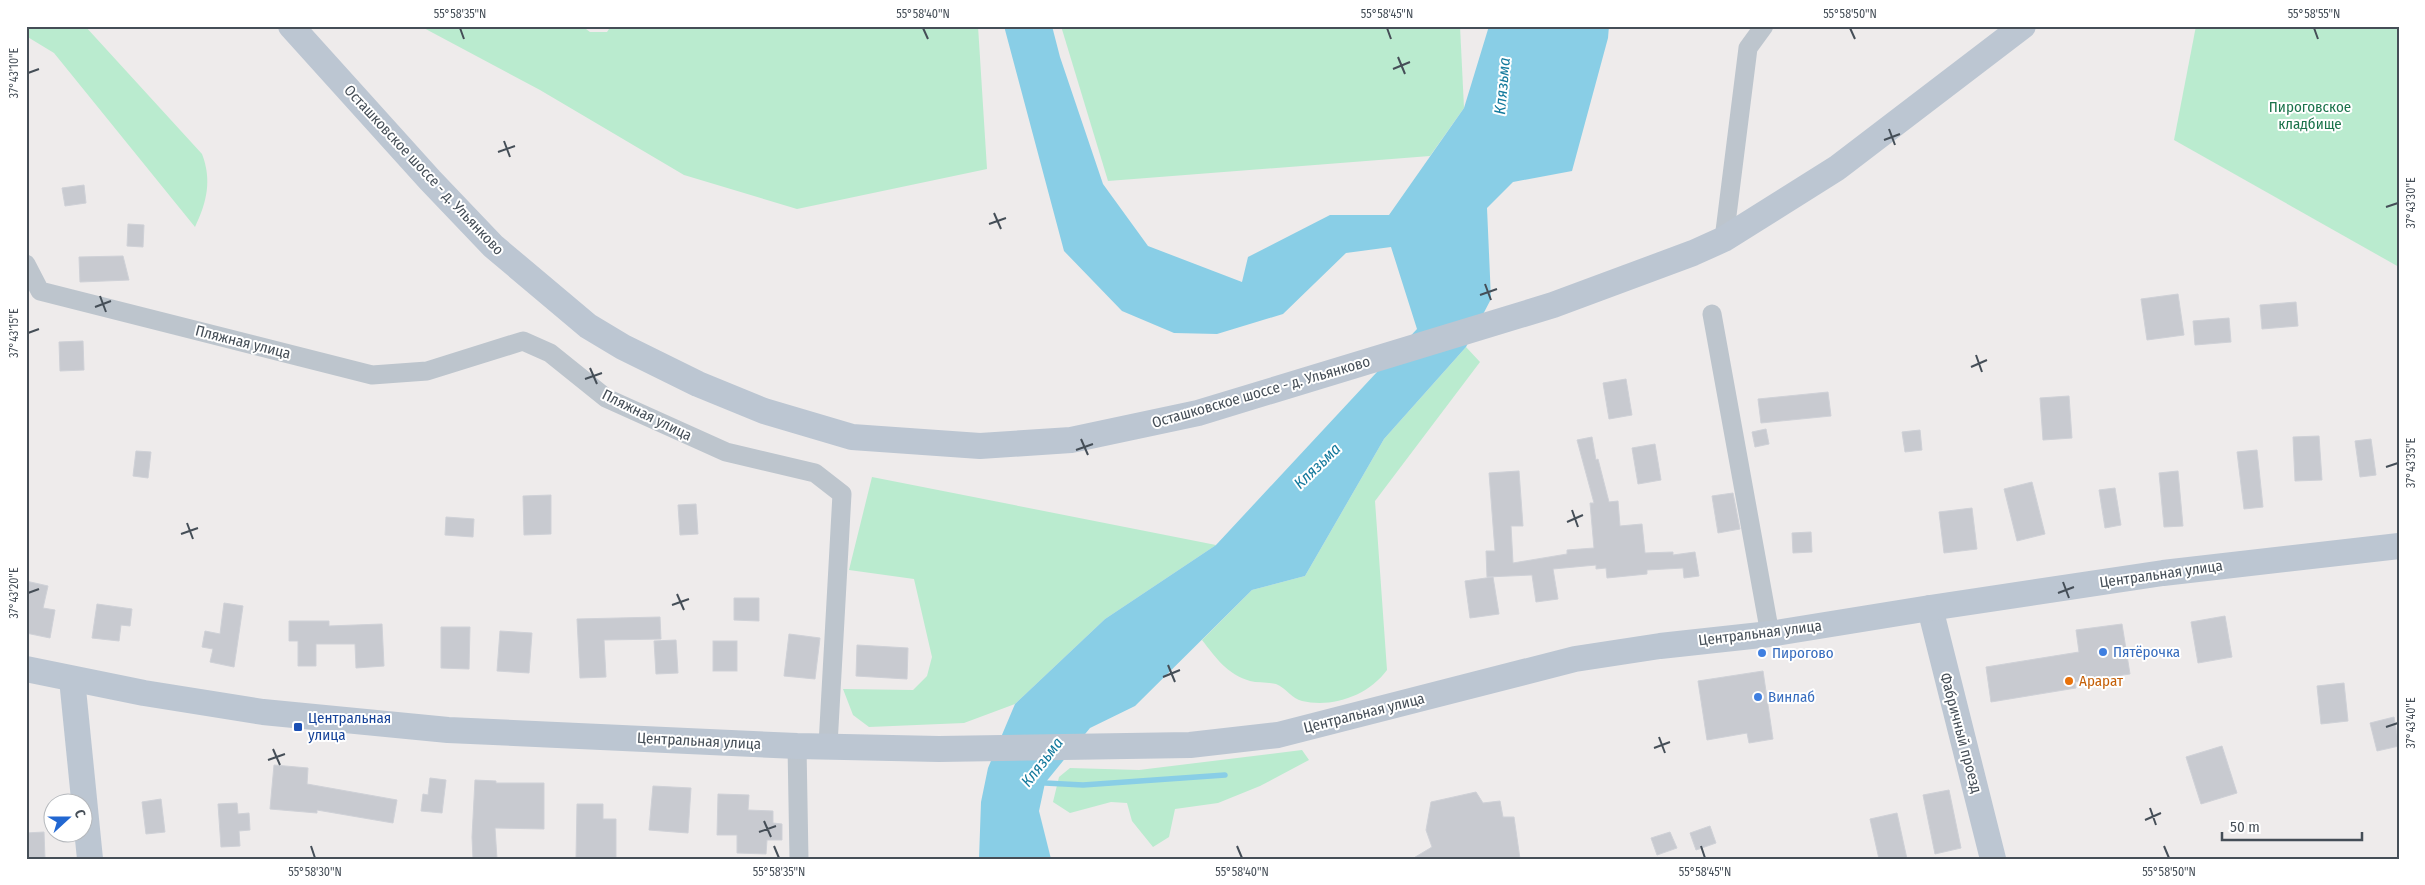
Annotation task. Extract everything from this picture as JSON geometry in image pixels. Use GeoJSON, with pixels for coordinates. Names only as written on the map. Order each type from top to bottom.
{"type":"FeatureCollection","features":[{"type":"Feature","properties":{"kind":"street","name":"Осташковское шоссе - д. Ульянково"},"geometry":{"type":"LineString","coordinates":[[291,26],[430,180],[493,246],[588,326],[623,347],[698,384],[764,411],[852,436],[980,446],[1071,440],[1198,413],[1554,305],[1692,253],[1724,239],[1837,168],[2023,26]]}},
{"type":"Feature","properties":{"kind":"street"},"geometry":{"type":"LineString","coordinates":[[1724,239],[1748,48],[1764,26]]}},
{"type":"Feature","properties":{"kind":"street","name":"Пляжная улица"},"geometry":{"type":"LineString","coordinates":[[26,264],[40,291],[372,375],[427,371],[523,341],[550,353],[606,398],[726,452],[815,473],[842,494],[828,746]]}},
{"type":"Feature","properties":{"kind":"street"},"geometry":{"type":"LineString","coordinates":[[1712,314],[1770,634]]}},
{"type":"Feature","properties":{"kind":"street","name":"Центральная улица"},"geometry":{"type":"LineString","coordinates":[[26,669],[144,693],[263,712],[448,730],[797,746],[939,749],[1190,745],[1278,735],[1575,659],[1660,646],[1770,634],[2163,573],[2399,546]]}},
{"type":"Feature","properties":{"kind":"street","name":"Фабричный проезд"},"geometry":{"type":"LineString","coordinates":[[1930,608],[1994,859]]}},
{"type":"Feature","properties":{"kind":"street"},"geometry":{"type":"LineString","coordinates":[[72,679],[90,859]]}},
{"type":"Feature","properties":{"kind":"street"},"geometry":{"type":"LineString","coordinates":[[797,746],[798,859]]}},
{"type":"Feature","properties":{"kind":"green space"},"geometry":{"type":"Polygon","coordinates":[[[26,26],[85,26],[202,154],[207,173],[207,191],[203,209],[195,227],[54,53],[26,36],[26,26]]]}},
{"type":"Feature","properties":{"kind":"green space"},"geometry":{"type":"Polygon","coordinates":[[[420,26],[582,26],[590,32],[607,32],[611,26],[978,26],[987,169],[797,209],[684,175],[540,90],[420,26]]]}},
{"type":"Feature","properties":{"kind":"green space"},"geometry":{"type":"Polygon","coordinates":[[[1061,26],[1460,26],[1464,108],[1430,156],[1108,181],[1061,26]]]}},
{"type":"Feature","properties":{"kind":"green space","name":"Пироговское кладбище"},"geometry":{"type":"Polygon","coordinates":[[[2196,26],[2399,26],[2399,267],[2174,140],[2196,26]]]}},
{"type":"Feature","properties":{"kind":"green space"},"geometry":{"type":"Polygon","coordinates":[[[1466,347],[1480,362],[1375,501],[1387,670],[1370,687],[1349,698],[1325,703],[1313,703],[1298,700],[1276,684],[1250,681],[1228,670],[1202,640],[1252,590],[1305,576],[1384,439],[1466,347]]]}},
{"type":"Feature","properties":{"kind":"green space"},"geometry":{"type":"Polygon","coordinates":[[[872,477],[1216,545],[1105,619],[1015,704],[964,723],[869,727],[853,715],[843,689],[913,690],[927,676],[932,657],[914,579],[849,570],[872,477]]]}},
{"type":"Feature","properties":{"kind":"green space"},"geometry":{"type":"Polygon","coordinates":[[[1302,750],[1309,760],[1260,786],[1218,803],[1175,809],[1169,837],[1153,847],[1132,821],[1127,803],[1111,802],[1070,813],[1053,802],[1059,777],[1070,768],[1139,770],[1302,750]]]}},
{"type":"Feature","properties":{"kind":"water","name":"Клязьма"},"geometry":{"type":"Polygon","coordinates":[[[1004,26],[1052,26],[1060,57],[1103,184],[1148,246],[1242,282],[1248,257],[1330,215],[1389,215],[1464,108],[1489,26],[1609,26],[1608,38],[1572,171],[1513,182],[1487,208],[1491,299],[1466,347],[1384,439],[1305,576],[1252,590],[1135,706],[1090,728],[1045,783],[1039,811],[1051,859],[979,859],[981,802],[988,768],[1015,704],[1105,619],[1216,545],[1417,329],[1391,247],[1346,253],[1283,314],[1217,334],[1174,333],[1122,311],[1064,251],[1004,26]]]}},
{"type":"Feature","properties":{"kind":"building"},"geometry":{"type":"Polygon","coordinates":[[[84,185],[86,203],[65,206],[62,188],[84,185]]]}},
{"type":"Feature","properties":{"kind":"building"},"geometry":{"type":"Polygon","coordinates":[[[128,224],[144,225],[143,247],[127,246],[128,224]]]}},
{"type":"Feature","properties":{"kind":"building"},"geometry":{"type":"Polygon","coordinates":[[[123,256],[129,280],[80,282],[79,257],[123,256]]]}},
{"type":"Feature","properties":{"kind":"building"},"geometry":{"type":"Polygon","coordinates":[[[2178,294],[2184,335],[2147,340],[2141,299],[2178,294]]]}},
{"type":"Feature","properties":{"kind":"building"},"geometry":{"type":"Polygon","coordinates":[[[2296,302],[2298,326],[2262,329],[2260,305],[2296,302]]]}},
{"type":"Feature","properties":{"kind":"building"},"geometry":{"type":"Polygon","coordinates":[[[2229,318],[2231,342],[2195,345],[2193,321],[2229,318]]]}},
{"type":"Feature","properties":{"kind":"building"},"geometry":{"type":"Polygon","coordinates":[[[83,341],[84,370],[60,371],[59,342],[83,341]]]}},
{"type":"Feature","properties":{"kind":"building"},"geometry":{"type":"Polygon","coordinates":[[[1626,379],[1632,415],[1609,419],[1603,383],[1626,379]]]}},
{"type":"Feature","properties":{"kind":"building"},"geometry":{"type":"Polygon","coordinates":[[[1828,392],[1831,416],[1761,423],[1758,399],[1828,392]]]}},
{"type":"Feature","properties":{"kind":"building"},"geometry":{"type":"Polygon","coordinates":[[[2069,396],[2072,438],[2043,440],[2040,398],[2069,396]]]}},
{"type":"Feature","properties":{"kind":"building"},"geometry":{"type":"Polygon","coordinates":[[[1766,429],[1769,444],[1755,447],[1752,432],[1766,429]]]}},
{"type":"Feature","properties":{"kind":"building"},"geometry":{"type":"Polygon","coordinates":[[[1920,430],[1922,450],[1905,452],[1902,432],[1920,430]]]}},
{"type":"Feature","properties":{"kind":"building"},"geometry":{"type":"Polygon","coordinates":[[[2319,436],[2322,480],[2295,481],[2293,437],[2319,436]]]}},
{"type":"Feature","properties":{"kind":"building"},"geometry":{"type":"Polygon","coordinates":[[[1592,437],[1596,460],[1598,459],[1609,502],[1618,501],[1620,526],[1642,524],[1645,553],[1673,552],[1673,555],[1695,552],[1699,576],[1684,578],[1683,568],[1647,570],[1647,574],[1607,578],[1606,568],[1596,569],[1596,565],[1553,569],[1558,599],[1536,602],[1532,575],[1487,577],[1486,551],[1495,551],[1489,473],[1519,471],[1523,526],[1511,526],[1513,563],[1567,554],[1567,550],[1594,548],[1590,503],[1594,503],[1577,440],[1592,437]]]}},
{"type":"Feature","properties":{"kind":"building"},"geometry":{"type":"Polygon","coordinates":[[[2371,439],[2376,475],[2360,477],[2355,441],[2371,439]]]}},
{"type":"Feature","properties":{"kind":"building"},"geometry":{"type":"Polygon","coordinates":[[[1655,444],[1661,480],[1638,484],[1632,448],[1655,444]]]}},
{"type":"Feature","properties":{"kind":"building"},"geometry":{"type":"Polygon","coordinates":[[[2257,450],[2263,507],[2244,509],[2237,452],[2257,450]]]}},
{"type":"Feature","properties":{"kind":"building"},"geometry":{"type":"Polygon","coordinates":[[[136,451],[151,452],[148,478],[133,476],[136,451]]]}},
{"type":"Feature","properties":{"kind":"building"},"geometry":{"type":"Polygon","coordinates":[[[2178,471],[2183,526],[2164,527],[2159,473],[2178,471]]]}},
{"type":"Feature","properties":{"kind":"building"},"geometry":{"type":"Polygon","coordinates":[[[2032,482],[2045,534],[2017,541],[2004,489],[2032,482]]]}},
{"type":"Feature","properties":{"kind":"building"},"geometry":{"type":"Polygon","coordinates":[[[2115,488],[2121,525],[2105,528],[2099,490],[2115,488]]]}},
{"type":"Feature","properties":{"kind":"building"},"geometry":{"type":"Polygon","coordinates":[[[1733,493],[1740,529],[1718,533],[1712,496],[1733,493]]]}},
{"type":"Feature","properties":{"kind":"building"},"geometry":{"type":"Polygon","coordinates":[[[551,495],[551,534],[524,535],[523,496],[551,495]]]}},
{"type":"Feature","properties":{"kind":"building"},"geometry":{"type":"Polygon","coordinates":[[[696,504],[698,534],[680,535],[678,505],[696,504]]]}},
{"type":"Feature","properties":{"kind":"building"},"geometry":{"type":"Polygon","coordinates":[[[1972,508],[1977,549],[1944,553],[1939,512],[1972,508]]]}},
{"type":"Feature","properties":{"kind":"building"},"geometry":{"type":"Polygon","coordinates":[[[446,517],[474,519],[473,537],[445,535],[446,517]]]}},
{"type":"Feature","properties":{"kind":"building"},"geometry":{"type":"Polygon","coordinates":[[[1811,532],[1812,552],[1793,553],[1792,533],[1811,532]]]}},
{"type":"Feature","properties":{"kind":"building"},"geometry":{"type":"Polygon","coordinates":[[[1493,577],[1499,614],[1470,618],[1465,581],[1493,577]]]}},
{"type":"Feature","properties":{"kind":"building"},"geometry":{"type":"Polygon","coordinates":[[[26,581],[48,586],[43,608],[55,610],[50,638],[26,633],[26,581]]]}},
{"type":"Feature","properties":{"kind":"building"},"geometry":{"type":"Polygon","coordinates":[[[734,598],[759,598],[759,621],[734,620],[734,598]]]}},
{"type":"Feature","properties":{"kind":"building"},"geometry":{"type":"Polygon","coordinates":[[[224,603],[243,606],[234,667],[210,662],[213,649],[202,647],[205,631],[220,634],[224,603]]]}},
{"type":"Feature","properties":{"kind":"building"},"geometry":{"type":"Polygon","coordinates":[[[97,604],[132,609],[130,626],[121,625],[119,641],[92,638],[97,604]]]}},
{"type":"Feature","properties":{"kind":"building"},"geometry":{"type":"Polygon","coordinates":[[[2225,616],[2232,657],[2198,663],[2191,622],[2225,616]]]}},
{"type":"Feature","properties":{"kind":"building"},"geometry":{"type":"Polygon","coordinates":[[[660,617],[661,639],[604,640],[606,677],[580,678],[577,619],[660,617]]]}},
{"type":"Feature","properties":{"kind":"building"},"geometry":{"type":"Polygon","coordinates":[[[289,621],[329,621],[329,626],[382,624],[384,666],[356,668],[355,644],[316,644],[316,666],[298,666],[298,641],[289,641],[289,621]]]}},
{"type":"Feature","properties":{"kind":"building"},"geometry":{"type":"Polygon","coordinates":[[[2122,624],[2130,674],[2075,682],[2076,688],[1991,702],[1986,667],[2079,652],[2076,630],[2122,624]]]}},
{"type":"Feature","properties":{"kind":"building"},"geometry":{"type":"Polygon","coordinates":[[[441,627],[470,627],[469,669],[441,668],[441,627]]]}},
{"type":"Feature","properties":{"kind":"building"},"geometry":{"type":"Polygon","coordinates":[[[500,631],[532,633],[529,673],[497,671],[500,631]]]}},
{"type":"Feature","properties":{"kind":"building"},"geometry":{"type":"Polygon","coordinates":[[[789,634],[820,638],[815,679],[784,676],[789,634]]]}},
{"type":"Feature","properties":{"kind":"building"},"geometry":{"type":"Polygon","coordinates":[[[676,640],[678,673],[656,674],[654,641],[676,640]]]}},
{"type":"Feature","properties":{"kind":"building"},"geometry":{"type":"Polygon","coordinates":[[[713,641],[737,641],[737,671],[713,671],[713,641]]]}},
{"type":"Feature","properties":{"kind":"building"},"geometry":{"type":"Polygon","coordinates":[[[857,645],[908,648],[907,679],[856,676],[857,645]]]}},
{"type":"Feature","properties":{"kind":"building"},"geometry":{"type":"Polygon","coordinates":[[[1763,671],[1773,739],[1749,743],[1747,733],[1707,740],[1698,681],[1763,671]]]}},
{"type":"Feature","properties":{"kind":"building"},"geometry":{"type":"Polygon","coordinates":[[[2344,683],[2348,721],[2321,724],[2317,686],[2344,683]]]}},
{"type":"Feature","properties":{"kind":"building"},"geometry":{"type":"Polygon","coordinates":[[[2394,717],[2399,746],[2377,751],[2370,723],[2394,717]]]}},
{"type":"Feature","properties":{"kind":"building"},"geometry":{"type":"Polygon","coordinates":[[[2222,746],[2237,793],[2201,804],[2186,757],[2222,746]]]}},
{"type":"Feature","properties":{"kind":"building"},"geometry":{"type":"Polygon","coordinates":[[[274,765],[308,768],[307,784],[397,800],[393,823],[317,810],[317,813],[270,809],[274,765]]]}},
{"type":"Feature","properties":{"kind":"building"},"geometry":{"type":"Polygon","coordinates":[[[430,778],[446,780],[442,813],[421,811],[423,794],[428,795],[430,778]]]}},
{"type":"Feature","properties":{"kind":"building"},"geometry":{"type":"Polygon","coordinates":[[[475,780],[496,781],[496,783],[544,783],[544,829],[495,828],[497,859],[473,859],[472,837],[475,780]]]}},
{"type":"Feature","properties":{"kind":"building"},"geometry":{"type":"Polygon","coordinates":[[[653,786],[691,788],[688,833],[649,830],[653,786]]]}},
{"type":"Feature","properties":{"kind":"building"},"geometry":{"type":"Polygon","coordinates":[[[1949,790],[1961,848],[1935,854],[1923,795],[1949,790]]]}},
{"type":"Feature","properties":{"kind":"building"},"geometry":{"type":"Polygon","coordinates":[[[1476,792],[1483,803],[1500,801],[1503,817],[1514,817],[1520,859],[1412,859],[1432,847],[1426,830],[1431,802],[1476,792]]]}},
{"type":"Feature","properties":{"kind":"building"},"geometry":{"type":"Polygon","coordinates":[[[718,794],[749,795],[748,810],[773,811],[773,823],[782,824],[782,840],[767,840],[766,854],[737,853],[737,835],[717,835],[718,794]]]}},
{"type":"Feature","properties":{"kind":"building"},"geometry":{"type":"Polygon","coordinates":[[[161,799],[165,832],[146,834],[142,802],[161,799]]]}},
{"type":"Feature","properties":{"kind":"building"},"geometry":{"type":"Polygon","coordinates":[[[237,803],[238,814],[249,813],[250,830],[239,831],[240,846],[221,847],[218,804],[237,803]]]}},
{"type":"Feature","properties":{"kind":"building"},"geometry":{"type":"Polygon","coordinates":[[[577,804],[603,804],[603,819],[616,819],[616,859],[576,859],[577,804]]]}},
{"type":"Feature","properties":{"kind":"building"},"geometry":{"type":"Polygon","coordinates":[[[1897,813],[1907,859],[1879,859],[1870,819],[1897,813]]]}},
{"type":"Feature","properties":{"kind":"building"},"geometry":{"type":"Polygon","coordinates":[[[1710,826],[1716,843],[1696,850],[1690,833],[1710,826]]]}},
{"type":"Feature","properties":{"kind":"building"},"geometry":{"type":"Polygon","coordinates":[[[42,832],[45,859],[26,859],[26,833],[42,832]]]}},
{"type":"Feature","properties":{"kind":"building"},"geometry":{"type":"Polygon","coordinates":[[[1670,832],[1677,848],[1657,855],[1651,838],[1670,832]]]}},
{"type":"Feature","properties":{"kind":"waterway","name":"Клязьма"},"geometry":{"type":"LineString","coordinates":[[1045,783],[1083,785],[1225,775]]}},
{"type":"Feature","properties":{"kind":"place","name":"Пятёрочка"},"geometry":{"type":"Point","coordinates":[2103,652]}},
{"type":"Feature","properties":{"kind":"place","name":"Пирогово"},"geometry":{"type":"Point","coordinates":[1762,653]}},
{"type":"Feature","properties":{"kind":"place","name":"Арарат"},"geometry":{"type":"Point","coordinates":[2069,681]}},
{"type":"Feature","properties":{"kind":"place","name":"Винлаб"},"geometry":{"type":"Point","coordinates":[1758,697]}},
{"type":"Feature","properties":{"kind":"place","name":"Центральная улица"},"geometry":{"type":"Point","coordinates":[298,727]}}]}
